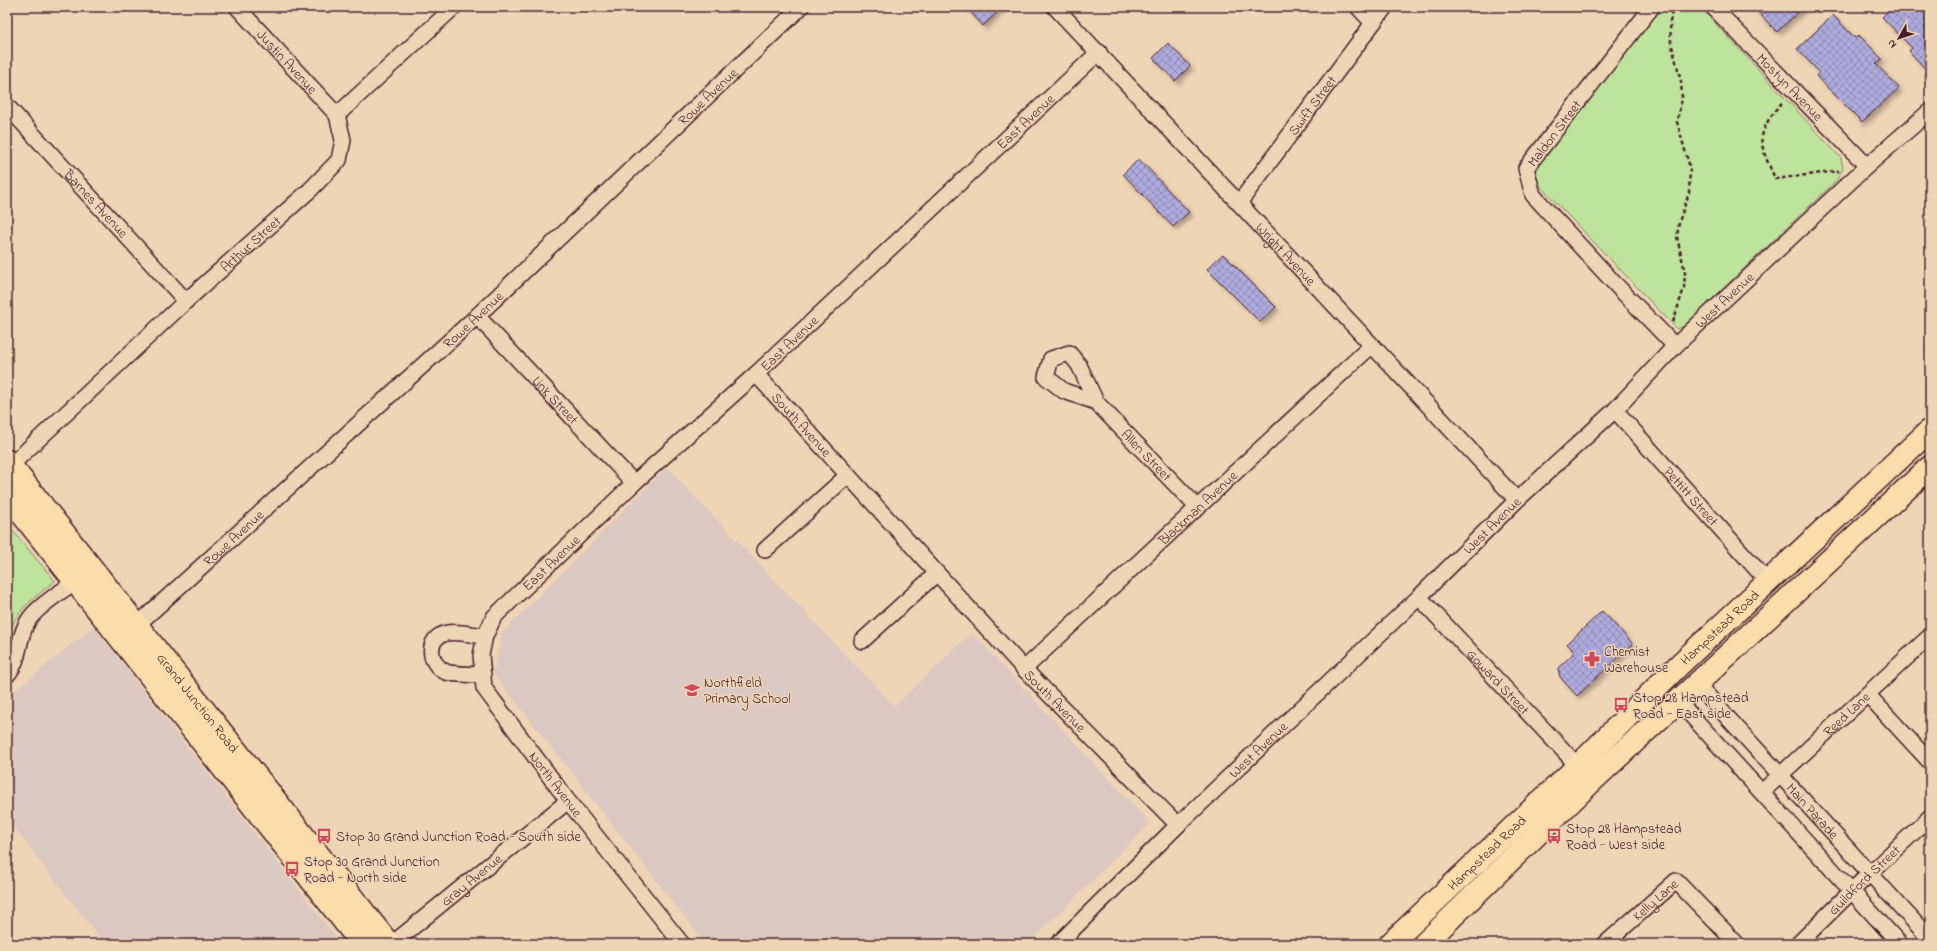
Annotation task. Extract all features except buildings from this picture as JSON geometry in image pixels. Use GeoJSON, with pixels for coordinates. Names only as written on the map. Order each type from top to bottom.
{"type":"FeatureCollection","features":[{"type":"Feature","properties":{"kind":"highway","name":"Hampstead Road"},"geometry":{"type":"LineString","coordinates":[[1424,944],[1585,774],[1661,684],[1679,665],[1930,430]]}},
{"type":"Feature","properties":{"kind":"highway","name":"Grand Junction Road"},"geometry":{"type":"LineString","coordinates":[[9,463],[391,944]]}},
{"type":"Feature","properties":{"kind":"highway","name":"Hampstead Road"},"geometry":{"type":"LineString","coordinates":[[1390,944],[1585,774],[1678,701],[1930,466]]}},
{"type":"Feature","properties":{"kind":"highway","name":"Grand Junction Road"},"geometry":{"type":"LineString","coordinates":[[7,495],[362,944]]}},
{"type":"Feature","properties":{"kind":"highway"},"geometry":{"type":"LineString","coordinates":[[76,581],[93,568]]}},
{"type":"Feature","properties":{"kind":"highway"},"geometry":{"type":"LineString","coordinates":[[1768,582],[1785,600]]}},
{"type":"Feature","properties":{"kind":"highway"},"geometry":{"type":"LineString","coordinates":[[1679,665],[1696,683]]}},
{"type":"Feature","properties":{"kind":"highway"},"geometry":{"type":"LineString","coordinates":[[1661,684],[1678,701]]}},
{"type":"Feature","properties":{"kind":"highway"},"geometry":{"type":"LineString","coordinates":[[202,742],[219,728]]}},
{"type":"Feature","properties":{"kind":"street","name":"Justin Avenue"},"geometry":{"type":"LineString","coordinates":[[237,7],[337,116]]}},
{"type":"Feature","properties":{"kind":"street"},"geometry":{"type":"LineString","coordinates":[[337,116],[454,7]]}},
{"type":"Feature","properties":{"kind":"street","name":"Rowe Avenue"},"geometry":{"type":"LineString","coordinates":[[137,625],[477,316],[801,7]]}},
{"type":"Feature","properties":{"kind":"street","name":"Wright Avenue"},"geometry":{"type":"LineString","coordinates":[[1055,7],[1099,52],[1371,346],[1517,500]]}},
{"type":"Feature","properties":{"kind":"street"},"geometry":{"type":"LineString","coordinates":[[1358,7],[1373,23]]}},
{"type":"Feature","properties":{"kind":"street","name":"Swift Street"},"geometry":{"type":"LineString","coordinates":[[1238,203],[1385,7]]}},
{"type":"Feature","properties":{"kind":"street","name":"Maldon Street"},"geometry":{"type":"LineString","coordinates":[[1652,7],[1526,168],[1533,195],[1675,346]]}},
{"type":"Feature","properties":{"kind":"street","name":"Mostyn Avenue"},"geometry":{"type":"LineString","coordinates":[[1713,7],[1867,166]]}},
{"type":"Feature","properties":{"kind":"street","name":"East Avenue"},"geometry":{"type":"LineString","coordinates":[[481,655],[485,636],[494,617],[634,483],[756,374],[1099,52]]}},
{"type":"Feature","properties":{"kind":"street","name":"Barnes Avenue"},"geometry":{"type":"LineString","coordinates":[[7,106],[186,301]]}},
{"type":"Feature","properties":{"kind":"street","name":"West Avenue"},"geometry":{"type":"LineString","coordinates":[[1063,942],[1178,825],[1419,596],[1517,500],[1615,410],[1675,346],[1867,166],[1930,111]]}},
{"type":"Feature","properties":{"kind":"street","name":"Arthur Street"},"geometry":{"type":"LineString","coordinates":[[9,463],[310,190],[339,160],[342,140],[337,116]]}},
{"type":"Feature","properties":{"kind":"street","name":"Link Street"},"geometry":{"type":"LineString","coordinates":[[477,316],[634,483]]}},
{"type":"Feature","properties":{"kind":"street","name":"Blackman Avenue"},"geometry":{"type":"LineString","coordinates":[[1024,669],[1371,346]]}},
{"type":"Feature","properties":{"kind":"street","name":"South Avenue"},"geometry":{"type":"LineString","coordinates":[[756,374],[1024,669],[1178,825]]}},
{"type":"Feature","properties":{"kind":"street","name":"Allen Street"},"geometry":{"type":"LineString","coordinates":[[1096,402],[1198,508]]}},
{"type":"Feature","properties":{"kind":"street","name":"Pettitt Street"},"geometry":{"type":"LineString","coordinates":[[1615,410],[1768,582]]}},
{"type":"Feature","properties":{"kind":"street"},"geometry":{"type":"LineString","coordinates":[[765,550],[848,475]]}},
{"type":"Feature","properties":{"kind":"street"},"geometry":{"type":"LineString","coordinates":[[862,642],[937,573]]}},
{"type":"Feature","properties":{"kind":"street"},"geometry":{"type":"LineString","coordinates":[[7,675],[16,660],[21,638],[28,621],[39,610],[76,581]]}},
{"type":"Feature","properties":{"kind":"street","name":"Goward Street"},"geometry":{"type":"LineString","coordinates":[[1419,596],[1585,774]]}},
{"type":"Feature","properties":{"kind":"street"},"geometry":{"type":"LineString","coordinates":[[483,675],[445,672],[433,660],[430,649],[434,641],[447,633],[485,636]]}},
{"type":"Feature","properties":{"kind":"street","name":"Reed Lane"},"geometry":{"type":"LineString","coordinates":[[1762,792],[1930,636]]}},
{"type":"Feature","properties":{"kind":"street","name":"North Avenue"},"geometry":{"type":"LineString","coordinates":[[481,655],[484,688],[568,800],[682,944]]}},
{"type":"Feature","properties":{"kind":"street","name":"Main Parade"},"geometry":{"type":"LineString","coordinates":[[1696,683],[1930,939]]}},
{"type":"Feature","properties":{"kind":"street"},"geometry":{"type":"LineString","coordinates":[[1868,695],[1930,762]]}},
{"type":"Feature","properties":{"kind":"street","name":"Main Parade"},"geometry":{"type":"LineString","coordinates":[[1678,701],[1900,944]]}},
{"type":"Feature","properties":{"kind":"street","name":"Gray Avenue"},"geometry":{"type":"LineString","coordinates":[[391,944],[568,800]]}},
{"type":"Feature","properties":{"kind":"street","name":"Guildford Street"},"geometry":{"type":"LineString","coordinates":[[1798,944],[1869,874],[1930,817]]}},
{"type":"Feature","properties":{"kind":"street","name":"Kelly Lane"},"geometry":{"type":"LineString","coordinates":[[1605,944],[1676,881],[1737,944]]}},
{"type":"Feature","properties":{"kind":"path"},"geometry":{"type":"LineString","coordinates":[[1671,329],[1684,288],[1684,272],[1677,237],[1679,222],[1689,192],[1690,168],[1676,122],[1682,98],[1681,81],[1671,42],[1670,22],[1673,7]]}},
{"type":"Feature","properties":{"kind":"path"},"geometry":{"type":"LineString","coordinates":[[1782,103],[1774,110],[1766,123],[1761,142],[1776,179],[1838,172],[1832,177]]}},
{"type":"Feature","properties":{"kind":"shaded area","name":"Northfield Primary School"},"geometry":{"type":"Polygon","coordinates":[[[667,467],[894,706],[972,633],[1150,823],[1028,944],[706,944],[493,673],[502,633],[667,467]]]}},
{"type":"Feature","properties":{"kind":"shaded area"},"geometry":{"type":"Polygon","coordinates":[[[94,627],[341,944],[104,944],[7,818],[7,697],[94,627]]]}},
{"type":"Feature","properties":{"kind":"green space"},"geometry":{"type":"Polygon","coordinates":[[[1658,7],[1700,7],[1841,158],[1843,168],[1836,181],[1684,326],[1677,329],[1541,187],[1535,174],[1549,146],[1658,7]]]}},
{"type":"Feature","properties":{"kind":"green space"},"geometry":{"type":"Polygon","coordinates":[[[7,524],[55,581],[32,600],[20,613],[10,629],[7,639],[7,524]]]}},
{"type":"Feature","properties":{"kind":"place","name":"Chemist Warehouse"},"geometry":{"type":"Point","coordinates":[1592,659]}},
{"type":"Feature","properties":{"kind":"place","name":"Northfield Primary School"},"geometry":{"type":"Point","coordinates":[692,690]}},
{"type":"Feature","properties":{"kind":"place","name":"Stop 28 Hampstead Road - East side"},"geometry":{"type":"Point","coordinates":[1621,705]}},
{"type":"Feature","properties":{"kind":"place","name":"Stop 30 Grand Junction Road - South side"},"geometry":{"type":"Point","coordinates":[324,836]}},
{"type":"Feature","properties":{"kind":"place","name":"Stop 28 Hampstead Road - West side"},"geometry":{"type":"Point","coordinates":[1554,836]}},
{"type":"Feature","properties":{"kind":"place","name":"Stop 30 Grand Junction Road - North side"},"geometry":{"type":"Point","coordinates":[292,869]}}]}
